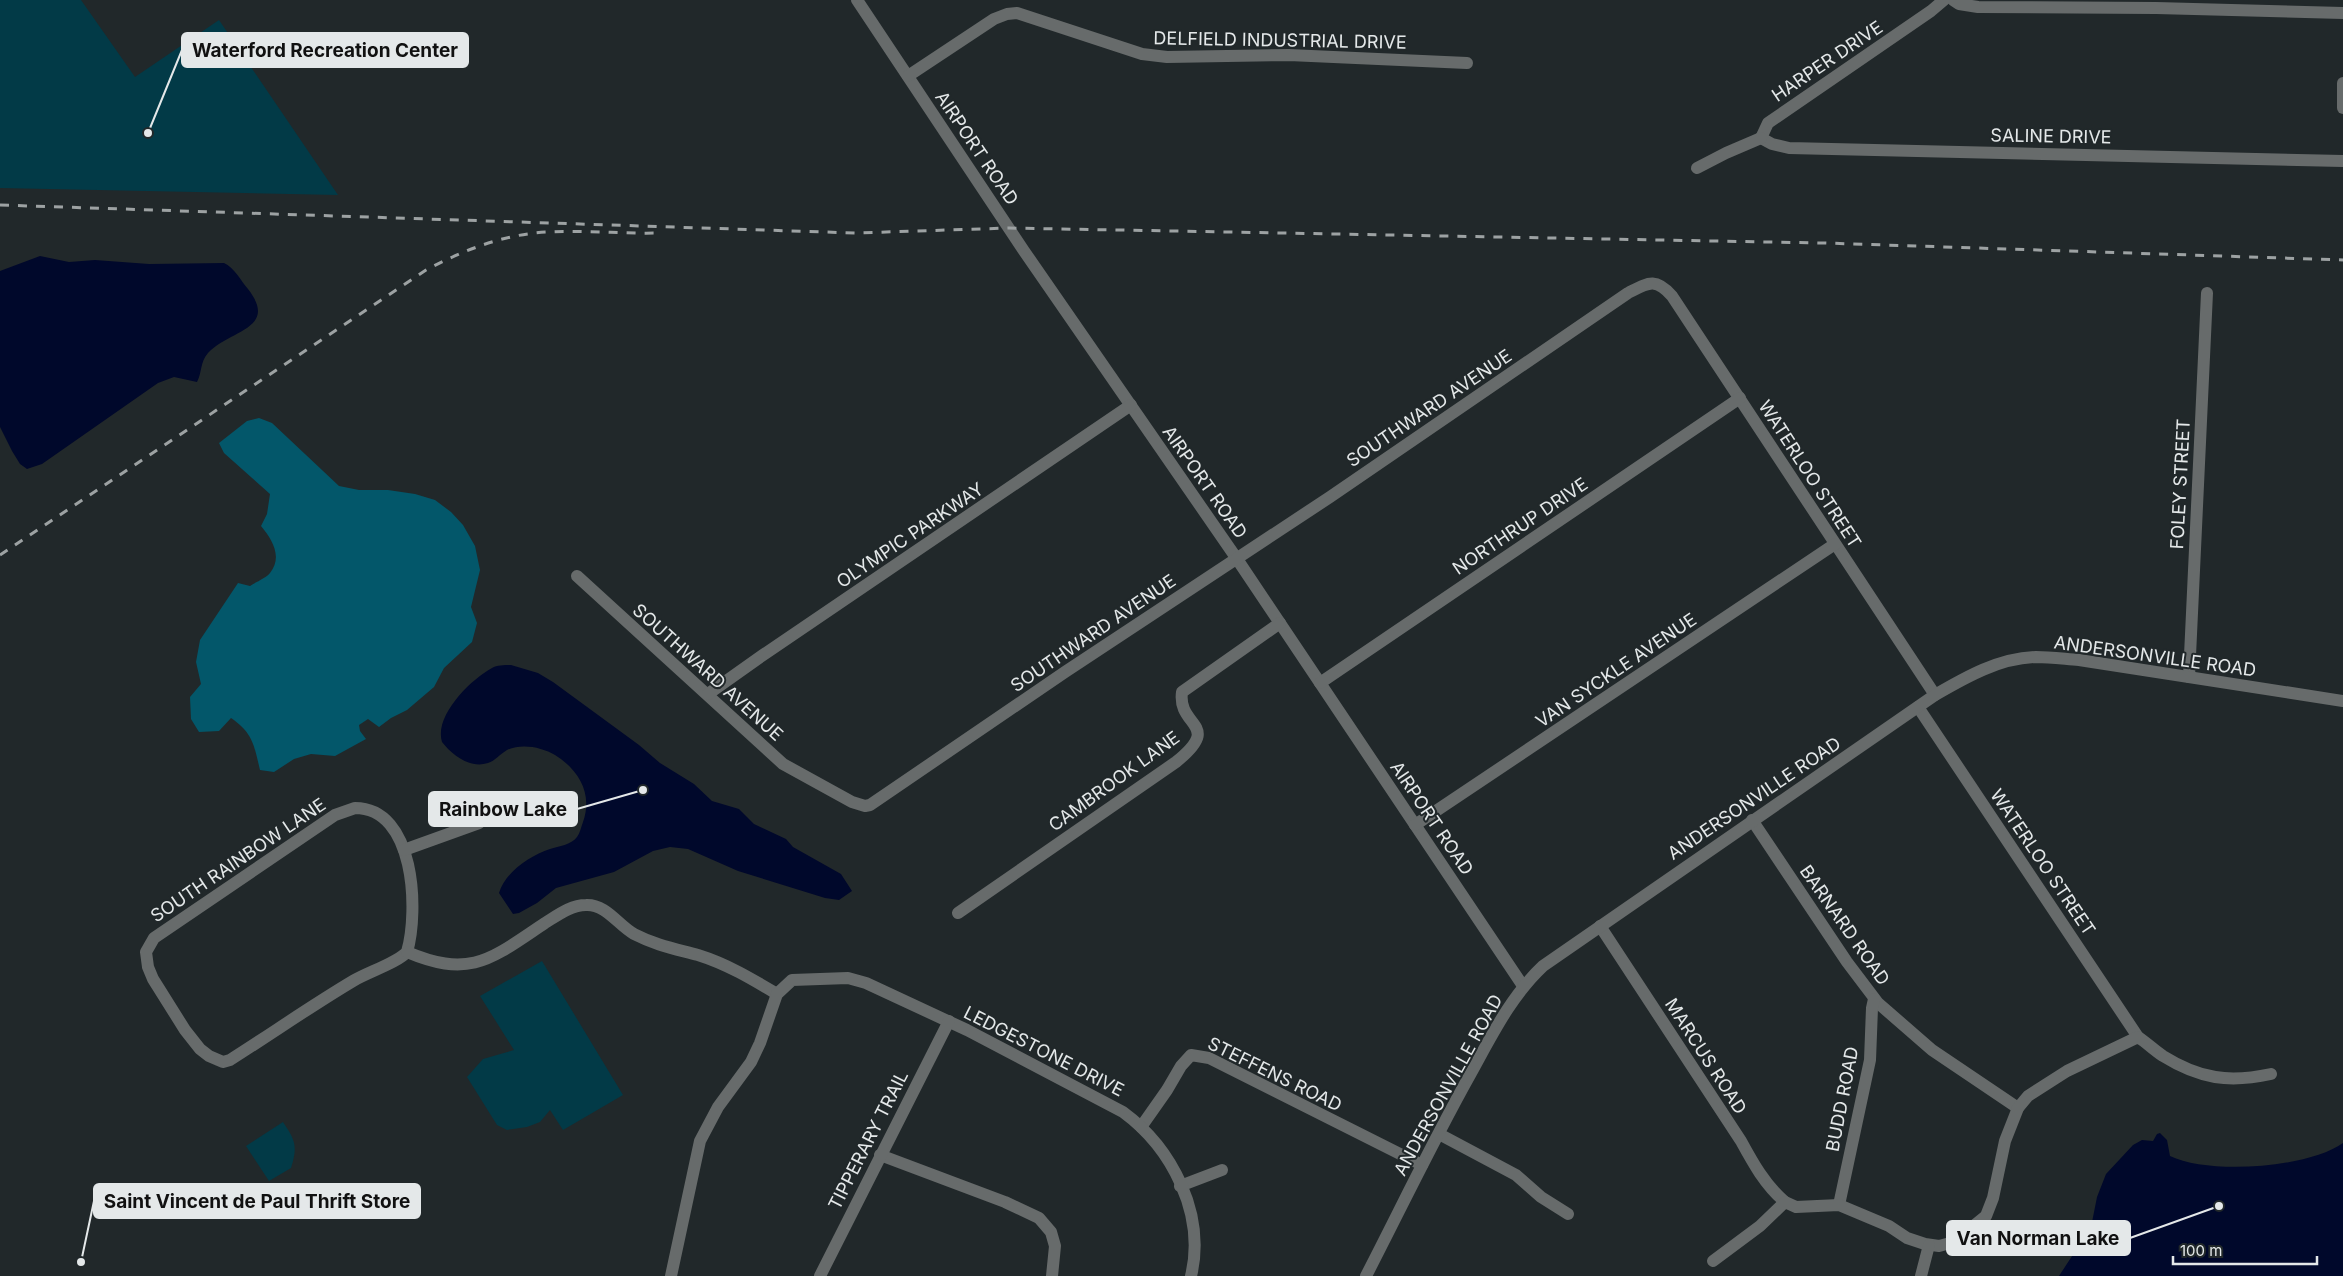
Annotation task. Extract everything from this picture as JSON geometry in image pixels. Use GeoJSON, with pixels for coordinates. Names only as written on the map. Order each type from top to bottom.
{"type":"FeatureCollection","features":[{"type":"Feature","properties":{"kind":"street","name":"AIRPORT ROAD"},"geometry":{"type":"LineString","coordinates":[[856,0],[1237,559],[1523,986]]}},
{"type":"Feature","properties":{"kind":"street","name":"HARPER DRIVE"},"geometry":{"type":"LineString","coordinates":[[1761,138],[1768,123],[1931,12],[1944,0]]}},
{"type":"Feature","properties":{"kind":"street"},"geometry":{"type":"LineString","coordinates":[[1953,0],[1959,4],[1978,7],[2156,8],[2343,13]]}},
{"type":"Feature","properties":{"kind":"street","name":"DELFIELD INDUSTRIAL DRIVE"},"geometry":{"type":"LineString","coordinates":[[908,76],[994,19],[1016,13],[1133,51],[1167,57],[1289,55],[1467,63]]}},
{"type":"Feature","properties":{"kind":"street"},"geometry":{"type":"LineString","coordinates":[[2343,83],[2343,108]]}},
{"type":"Feature","properties":{"kind":"street","name":"SALINE DRIVE"},"geometry":{"type":"LineString","coordinates":[[1761,138],[1772,144],[1789,148],[2343,161]]}},
{"type":"Feature","properties":{"kind":"street"},"geometry":{"type":"LineString","coordinates":[[1697,168],[1726,152],[1761,138]]}},
{"type":"Feature","properties":{"kind":"street","name":"WATERLOO STREET"},"geometry":{"type":"LineString","coordinates":[[1648,283],[1657,284],[1672,296],[1935,695]]}},
{"type":"Feature","properties":{"kind":"street","name":"SOUTHWARD AVENUE"},"geometry":{"type":"LineString","coordinates":[[577,576],[783,764],[852,802],[865,806],[870,805],[1065,672],[1237,559],[1628,293],[1648,283]]}},
{"type":"Feature","properties":{"kind":"street","name":"FOLEY STREET"},"geometry":{"type":"LineString","coordinates":[[2189,677],[2207,293]]}},
{"type":"Feature","properties":{"kind":"street","name":"NORTHRUP DRIVE"},"geometry":{"type":"LineString","coordinates":[[1320,683],[1740,398]]}},
{"type":"Feature","properties":{"kind":"street","name":"OLYMPIC PARKWAY"},"geometry":{"type":"LineString","coordinates":[[708,694],[1131,405]]}},
{"type":"Feature","properties":{"kind":"street","name":"VAN SYCKLE AVENUE"},"geometry":{"type":"LineString","coordinates":[[1415,825],[1835,544]]}},
{"type":"Feature","properties":{"kind":"street","name":"CAMBROOK LANE"},"geometry":{"type":"LineString","coordinates":[[958,913],[1176,762],[1193,748],[1198,739],[1198,731],[1185,710],[1181,699],[1182,692],[1280,623]]}},
{"type":"Feature","properties":{"kind":"street","name":"ANDERSONVILLE ROAD"},"geometry":{"type":"LineString","coordinates":[[1366,1276],[1422,1166],[1509,1005],[1523,986],[1543,966],[1752,820],[1935,695],[1967,676],[2012,660],[2036,657],[2079,660],[2343,701]]}},
{"type":"Feature","properties":{"kind":"street","name":"WATERLOO STREET"},"geometry":{"type":"LineString","coordinates":[[1918,707],[2138,1037],[2162,1055],[2210,1078],[2238,1079],[2272,1074]]}},
{"type":"Feature","properties":{"kind":"street","name":"SOUTH RAINBOW LANE"},"geometry":{"type":"LineString","coordinates":[[365,808],[379,814],[389,822],[404,850],[412,892],[407,952],[396,961],[375,968],[352,981],[230,1060],[223,1062],[200,1049],[180,1023],[148,967],[146,952],[154,938],[334,815],[346,810],[365,808]]}},
{"type":"Feature","properties":{"kind":"street","name":"BARNARD ROAD"},"geometry":{"type":"LineString","coordinates":[[1752,820],[1874,999],[1932,1050],[2018,1108]]}},
{"type":"Feature","properties":{"kind":"street"},"geometry":{"type":"LineString","coordinates":[[404,850],[479,823]]}},
{"type":"Feature","properties":{"kind":"street"},"geometry":{"type":"LineString","coordinates":[[407,952],[438,964],[471,965],[506,949],[562,912],[575,906],[597,906],[632,932],[647,940],[665,948],[698,955],[722,964],[777,994],[760,1043],[751,1062],[718,1107],[700,1141],[671,1276]]}},
{"type":"Feature","properties":{"kind":"street","name":"MARCUS ROAD"},"geometry":{"type":"LineString","coordinates":[[1600,926],[1758,1172],[1785,1202]]}},
{"type":"Feature","properties":{"kind":"street","name":"LEDGESTONE DRIVE"},"geometry":{"type":"LineString","coordinates":[[777,994],[792,980],[848,978],[896,996],[949,1021],[1123,1112],[1141,1127],[1159,1147],[1188,1205],[1195,1230],[1194,1265],[1191,1276]]}},
{"type":"Feature","properties":{"kind":"street","name":"BUDD ROAD"},"geometry":{"type":"LineString","coordinates":[[1839,1205],[1870,1060],[1874,999]]}},
{"type":"Feature","properties":{"kind":"street","name":"TIPPERARY TRAIL"},"geometry":{"type":"LineString","coordinates":[[820,1276],[949,1021]]}},
{"type":"Feature","properties":{"kind":"street"},"geometry":{"type":"LineString","coordinates":[[1712,1261],[1760,1226],[1785,1202],[1796,1207],[1839,1205],[1889,1226],[1907,1238],[1939,1246],[1954,1242],[1986,1216],[1993,1198],[2005,1142],[2018,1108],[2028,1096],[2067,1071],[2138,1037]]}},
{"type":"Feature","properties":{"kind":"street","name":"STEFFENS ROAD"},"geometry":{"type":"LineString","coordinates":[[1141,1127],[1181,1066],[1191,1055],[1197,1055],[1230,1069],[1422,1166]]}},
{"type":"Feature","properties":{"kind":"street"},"geometry":{"type":"LineString","coordinates":[[1439,1134],[1516,1175],[1541,1198],[1568,1214]]}},
{"type":"Feature","properties":{"kind":"street"},"geometry":{"type":"LineString","coordinates":[[880,1155],[1005,1202],[1039,1218],[1051,1232],[1055,1246],[1052,1276]]}},
{"type":"Feature","properties":{"kind":"street"},"geometry":{"type":"LineString","coordinates":[[1180,1186],[1222,1170]]}},
{"type":"Feature","properties":{"kind":"street"},"geometry":{"type":"LineString","coordinates":[[1921,1276],[1929,1245]]}},
{"type":"Feature","properties":{"kind":"shaded area"},"geometry":{"type":"Polygon","coordinates":[[[0,0],[81,0],[135,77],[219,20],[338,195],[0,188],[0,0]]]}},
{"type":"Feature","properties":{"kind":"shaded area"},"geometry":{"type":"Polygon","coordinates":[[[40,256],[69,262],[95,260],[149,264],[224,263],[234,271],[248,289],[256,302],[258,313],[255,321],[248,327],[217,345],[208,353],[197,382],[174,377],[158,383],[42,464],[27,469],[20,464],[0,427],[0,271],[40,256]]]}},
{"type":"Feature","properties":{"kind":"shaded area"},"geometry":{"type":"Polygon","coordinates":[[[259,418],[272,423],[339,486],[359,490],[388,490],[415,494],[435,500],[451,512],[463,525],[475,546],[480,570],[471,607],[477,623],[472,642],[444,668],[434,687],[407,710],[379,727],[368,719],[359,725],[360,731],[366,739],[335,756],[311,754],[294,759],[274,772],[260,770],[252,740],[244,729],[231,718],[219,731],[199,732],[191,719],[190,697],[201,684],[196,662],[200,640],[238,583],[250,586],[270,573],[276,561],[272,542],[261,526],[267,514],[270,494],[224,453],[219,443],[247,421],[259,418]]]}},
{"type":"Feature","properties":{"kind":"shaded area"},"geometry":{"type":"Polygon","coordinates":[[[511,665],[538,673],[553,682],[639,745],[660,763],[694,784],[712,801],[739,809],[754,824],[786,839],[793,847],[841,874],[852,891],[839,900],[825,898],[738,871],[688,849],[670,847],[653,851],[614,872],[556,888],[537,903],[519,913],[513,914],[499,893],[502,885],[513,871],[527,860],[574,840],[579,834],[583,822],[586,802],[585,792],[577,775],[564,761],[550,752],[525,746],[507,750],[491,762],[475,764],[456,756],[442,742],[443,721],[464,690],[492,668],[511,665]]]}},
{"type":"Feature","properties":{"kind":"shaded area"},"geometry":{"type":"Polygon","coordinates":[[[542,961],[623,1095],[563,1130],[550,1110],[540,1122],[527,1127],[507,1130],[497,1125],[467,1077],[483,1059],[514,1050],[480,996],[542,961]]]}},
{"type":"Feature","properties":{"kind":"shaded area"},"geometry":{"type":"Polygon","coordinates":[[[283,1122],[293,1139],[295,1149],[293,1160],[291,1168],[269,1181],[246,1146],[283,1122]]]}},
{"type":"Feature","properties":{"kind":"shaded area"},"geometry":{"type":"Polygon","coordinates":[[[2160,1133],[2167,1140],[2170,1156],[2187,1162],[2209,1166],[2258,1166],[2283,1163],[2327,1152],[2343,1143],[2343,1276],[2059,1276],[2091,1227],[2097,1197],[2106,1174],[2133,1145],[2142,1140],[2153,1141],[2157,1134],[2160,1133]]]}},
{"type":"Feature","properties":{"kind":"railway"},"geometry":{"type":"LineString","coordinates":[[0,205],[855,233],[1009,228],[1824,243],[2343,260]]}},
{"type":"Feature","properties":{"kind":"railway"},"geometry":{"type":"LineString","coordinates":[[0,555],[426,270],[440,263],[485,244],[532,233],[576,231],[659,233]]}},
{"type":"Feature","properties":{"kind":"place","name":"Waterford Recreation Center"},"geometry":{"type":"Point","coordinates":[148,133]}},
{"type":"Feature","properties":{"kind":"place","name":"Rainbow Lake"},"geometry":{"type":"Point","coordinates":[643,790]}},
{"type":"Feature","properties":{"kind":"place","name":"Van Norman Lake"},"geometry":{"type":"Point","coordinates":[2219,1206]}},
{"type":"Feature","properties":{"kind":"place","name":"Saint Vincent de Paul Thrift Store"},"geometry":{"type":"Point","coordinates":[81,1262]}}]}
